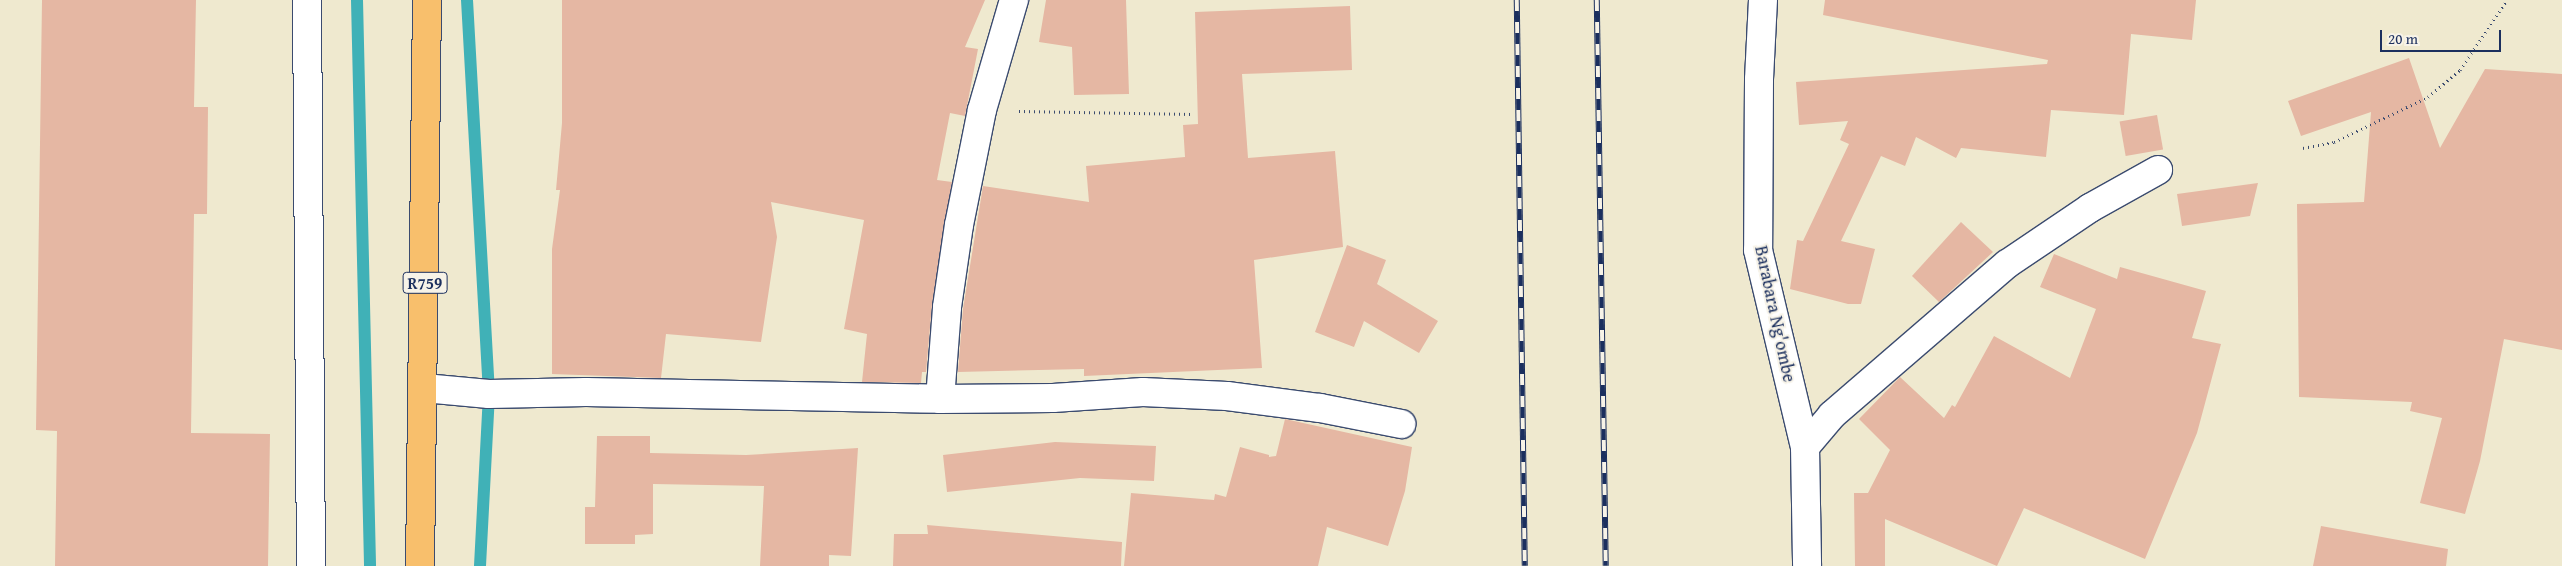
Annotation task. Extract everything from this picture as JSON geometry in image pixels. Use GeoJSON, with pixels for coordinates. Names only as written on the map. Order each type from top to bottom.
{"type":"FeatureCollection","features":[{"type":"Feature","properties":{"kind":"main road","name":"R759"},"geometry":{"type":"LineString","coordinates":[[420,566],[424,388],[427,0]]}},
{"type":"Feature","properties":{"kind":"street"},"geometry":{"type":"LineString","coordinates":[[307,0],[311,566]]}},
{"type":"Feature","properties":{"kind":"street"},"geometry":{"type":"LineString","coordinates":[[940,399],[958,234],[982,110],[1014,0]]}},
{"type":"Feature","properties":{"kind":"street","name":"Barabara Ng'ombe"},"geometry":{"type":"LineString","coordinates":[[1763,0],[1759,80],[1758,250],[1805,447],[1807,566]]}},
{"type":"Feature","properties":{"kind":"street"},"geometry":{"type":"LineString","coordinates":[[1805,447],[1832,415],[2007,264],[2090,208],[2158,170]]}},
{"type":"Feature","properties":{"kind":"street"},"geometry":{"type":"LineString","coordinates":[[424,388],[489,394],[586,392],[940,399],[1053,398],[1143,392],[1227,396],[1320,408],[1401,424]]}},
{"type":"Feature","properties":{"kind":"path"},"geometry":{"type":"LineString","coordinates":[[2303,148],[2334,142],[2428,97],[2460,70],[2507,0]]}},
{"type":"Feature","properties":{"kind":"path"},"geometry":{"type":"LineString","coordinates":[[982,110],[1193,114]]}},
{"type":"Feature","properties":{"kind":"building"},"geometry":{"type":"Polygon","coordinates":[[[42,0],[196,0],[194,107],[208,107],[207,214],[194,214],[191,433],[270,434],[268,566],[55,566],[57,431],[36,430],[42,0]]]}},
{"type":"Feature","properties":{"kind":"building"},"geometry":{"type":"Polygon","coordinates":[[[562,0],[985,0],[965,47],[978,49],[965,116],[950,113],[937,180],[952,182],[932,305],[926,372],[922,372],[921,383],[862,382],[867,334],[844,329],[864,220],[771,202],[777,237],[761,342],[666,334],[661,378],[552,374],[552,249],[560,190],[556,190],[562,123],[562,0]]]}},
{"type":"Feature","properties":{"kind":"building"},"geometry":{"type":"Polygon","coordinates":[[[1046,0],[1126,0],[1129,94],[1074,95],[1072,47],[1039,42],[1046,0]]]}},
{"type":"Feature","properties":{"kind":"building"},"geometry":{"type":"Polygon","coordinates":[[[1825,0],[2196,0],[2192,40],[2131,34],[2124,115],[2051,110],[2046,157],[1961,148],[1956,158],[1916,137],[1905,166],[1881,156],[1841,241],[1875,249],[1861,304],[1848,304],[1790,289],[1797,240],[1803,241],[1849,144],[1840,140],[1848,121],[1799,125],[1796,82],[2047,64],[2048,60],[1823,15],[1825,0]]]}},
{"type":"Feature","properties":{"kind":"building"},"geometry":{"type":"Polygon","coordinates":[[[1350,6],[1352,70],[1242,74],[1248,158],[1335,151],[1343,247],[1254,260],[1262,368],[1084,376],[1084,369],[958,372],[963,309],[983,186],[1089,202],[1086,166],[1185,157],[1183,125],[1198,124],[1195,12],[1350,6]]]}},
{"type":"Feature","properties":{"kind":"building"},"geometry":{"type":"Polygon","coordinates":[[[2409,58],[2440,148],[2485,69],[2562,74],[2562,350],[2504,339],[2480,461],[2465,514],[2420,503],[2442,418],[2410,411],[2412,402],[2299,397],[2297,204],[2364,202],[2371,112],[2301,136],[2288,101],[2409,58]]]}},
{"type":"Feature","properties":{"kind":"building"},"geometry":{"type":"Polygon","coordinates":[[[2157,115],[2163,149],[2126,156],[2120,122],[2157,115]]]}},
{"type":"Feature","properties":{"kind":"building"},"geometry":{"type":"Polygon","coordinates":[[[2258,183],[2250,216],[2182,226],[2177,194],[2258,183]]]}},
{"type":"Feature","properties":{"kind":"building"},"geometry":{"type":"Polygon","coordinates":[[[1961,222],[1993,252],[1939,302],[1912,276],[1961,222]]]}},
{"type":"Feature","properties":{"kind":"building"},"geometry":{"type":"Polygon","coordinates":[[[1347,245],[1386,260],[1377,284],[1438,321],[1419,353],[1364,321],[1354,347],[1315,332],[1347,245]]]}},
{"type":"Feature","properties":{"kind":"building"},"geometry":{"type":"Polygon","coordinates":[[[2054,254],[2117,279],[2120,267],[2206,291],[2192,338],[2221,344],[2197,433],[2145,559],[2024,508],[1997,566],[1885,519],[1885,566],[1855,566],[1854,493],[1868,493],[1890,450],[1859,419],[1900,377],[1944,418],[1952,405],[1955,407],[1994,336],[2070,378],[2096,309],[2040,287],[2054,254]]]}},
{"type":"Feature","properties":{"kind":"building"},"geometry":{"type":"Polygon","coordinates":[[[1285,419],[1412,447],[1405,491],[1388,546],[1327,527],[1318,566],[1124,566],[1131,493],[1214,500],[1215,494],[1226,497],[1240,447],[1269,455],[1269,457],[1276,456],[1285,419]]]}},
{"type":"Feature","properties":{"kind":"building"},"geometry":{"type":"Polygon","coordinates":[[[597,436],[650,436],[650,453],[746,455],[858,448],[851,556],[829,555],[829,566],[760,566],[764,486],[653,484],[653,534],[635,535],[635,544],[585,544],[585,507],[595,507],[597,436]]]}},
{"type":"Feature","properties":{"kind":"building"},"geometry":{"type":"Polygon","coordinates":[[[1055,442],[1156,446],[1154,481],[1080,478],[947,492],[943,455],[1055,442]]]}},
{"type":"Feature","properties":{"kind":"building"},"geometry":{"type":"Polygon","coordinates":[[[927,525],[1122,542],[1121,566],[893,566],[894,534],[928,534],[927,525]]]}},
{"type":"Feature","properties":{"kind":"building"},"geometry":{"type":"Polygon","coordinates":[[[2321,526],[2448,549],[2446,566],[2313,566],[2321,526]]]}},
{"type":"Feature","properties":{"kind":"waterway"},"geometry":{"type":"LineString","coordinates":[[357,0],[370,566]]}},
{"type":"Feature","properties":{"kind":"waterway"},"geometry":{"type":"LineString","coordinates":[[467,0],[489,394],[480,566]]}},
{"type":"Feature","properties":{"kind":"railway"},"geometry":{"type":"LineString","coordinates":[[1517,0],[1525,566]]}},
{"type":"Feature","properties":{"kind":"railway"},"geometry":{"type":"LineString","coordinates":[[1597,0],[1606,566]]}}]}
